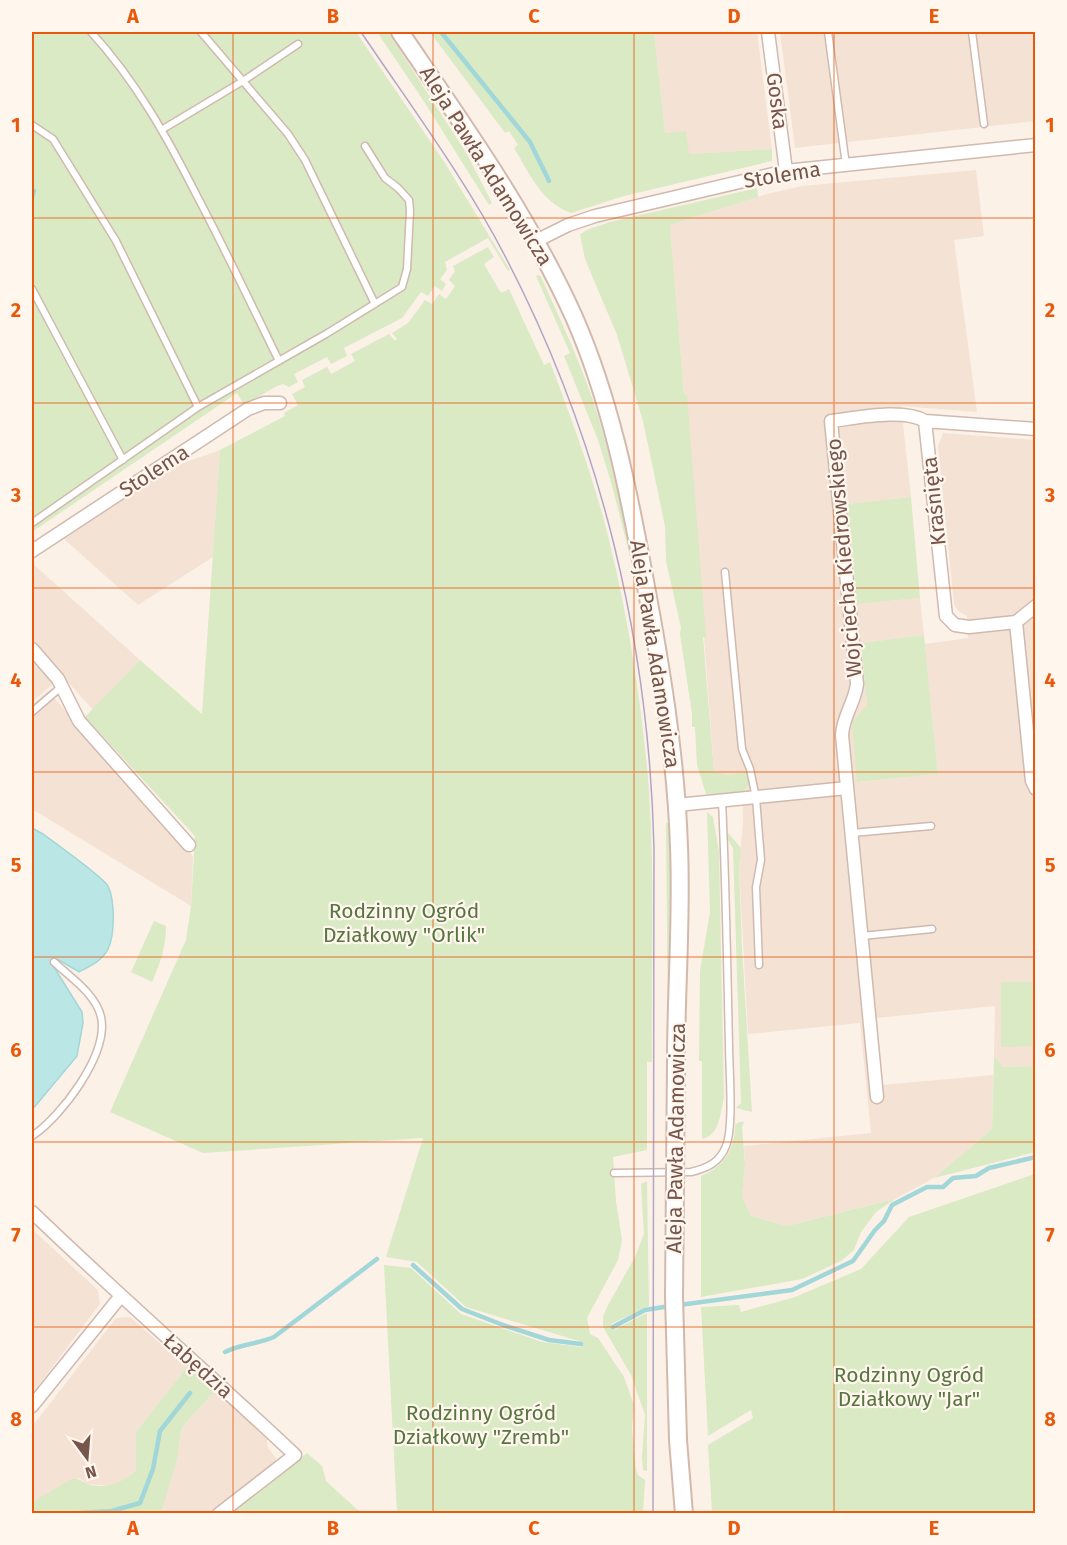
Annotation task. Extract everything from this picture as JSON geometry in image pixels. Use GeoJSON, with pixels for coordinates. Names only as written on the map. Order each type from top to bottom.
{"type":"FeatureCollection","features":[{"type":"Feature","properties":{"kind":"main road","name":"Aleja Pawła Adamowicza"},"geometry":{"type":"LineString","coordinates":[[400,32],[536,241],[573,317],[596,372],[612,424],[641,557],[664,680],[677,805],[680,888],[674,1297],[678,1440],[684,1514]]}},
{"type":"Feature","properties":{"kind":"street","name":"Goska"},"geometry":{"type":"LineString","coordinates":[[768,32],[786,171]]}},
{"type":"Feature","properties":{"kind":"street","name":"Stolema"},"geometry":{"type":"LineString","coordinates":[[536,241],[568,225],[595,216],[786,171],[1035,145]]}},
{"type":"Feature","properties":{"kind":"street","name":"Stolema"},"geometry":{"type":"LineString","coordinates":[[32,551],[248,409],[264,403],[280,403]]}},
{"type":"Feature","properties":{"kind":"street","name":"Wojciecha Kiedrowskiego"},"geometry":{"type":"LineString","coordinates":[[877,1097],[842,728],[854,699],[857,684],[831,421],[900,415],[918,417],[925,421]]}},
{"type":"Feature","properties":{"kind":"street"},"geometry":{"type":"LineString","coordinates":[[925,421],[1035,429]]}},
{"type":"Feature","properties":{"kind":"street","name":"Kraśnięta"},"geometry":{"type":"LineString","coordinates":[[925,421],[946,616],[955,625],[969,627],[1016,622]]}},
{"type":"Feature","properties":{"kind":"street"},"geometry":{"type":"LineString","coordinates":[[1035,606],[1016,622],[1032,781],[1035,789]]}},
{"type":"Feature","properties":{"kind":"street"},"geometry":{"type":"LineString","coordinates":[[32,649],[58,679],[79,721],[189,845]]}},
{"type":"Feature","properties":{"kind":"street"},"geometry":{"type":"LineString","coordinates":[[677,805],[847,788]]}},
{"type":"Feature","properties":{"kind":"street","name":"Łabędzia"},"geometry":{"type":"LineString","coordinates":[[32,1212],[120,1297],[204,1370],[295,1455],[219,1514]]}},
{"type":"Feature","properties":{"kind":"street"},"geometry":{"type":"LineString","coordinates":[[32,1406],[120,1297]]}},
{"type":"Feature","properties":{"kind":"lane"},"geometry":{"type":"LineString","coordinates":[[91,32],[117,60],[163,129],[279,361]]}},
{"type":"Feature","properties":{"kind":"lane"},"geometry":{"type":"LineString","coordinates":[[201,32],[288,134],[305,160],[375,304]]}},
{"type":"Feature","properties":{"kind":"lane"},"geometry":{"type":"LineString","coordinates":[[828,32],[846,166]]}},
{"type":"Feature","properties":{"kind":"lane"},"geometry":{"type":"LineString","coordinates":[[972,32],[984,124]]}},
{"type":"Feature","properties":{"kind":"lane"},"geometry":{"type":"LineString","coordinates":[[163,129],[243,81],[298,44]]}},
{"type":"Feature","properties":{"kind":"lane"},"geometry":{"type":"LineString","coordinates":[[32,125],[53,139],[116,241],[198,407]]}},
{"type":"Feature","properties":{"kind":"lane"},"geometry":{"type":"LineString","coordinates":[[32,523],[198,407],[402,287],[407,269],[409,200],[385,178],[365,146]]}},
{"type":"Feature","properties":{"kind":"lane"},"geometry":{"type":"LineString","coordinates":[[32,289],[123,460]]}},
{"type":"Feature","properties":{"kind":"lane"},"geometry":{"type":"LineString","coordinates":[[725,572],[742,749],[750,769],[756,798],[761,860],[756,887],[759,965]]}},
{"type":"Feature","properties":{"kind":"lane"},"geometry":{"type":"LineString","coordinates":[[32,712],[62,687]]}},
{"type":"Feature","properties":{"kind":"lane"},"geometry":{"type":"LineString","coordinates":[[614,1173],[692,1172],[704,1169],[718,1160],[726,1145],[729,1131],[729,1078],[722,801]]}},
{"type":"Feature","properties":{"kind":"lane"},"geometry":{"type":"LineString","coordinates":[[852,833],[932,826]]}},
{"type":"Feature","properties":{"kind":"lane"},"geometry":{"type":"LineString","coordinates":[[862,936],[932,929]]}},
{"type":"Feature","properties":{"kind":"lane"},"geometry":{"type":"LineString","coordinates":[[32,1136],[60,1110],[77,1087],[93,1060],[103,1035],[101,1016],[93,999],[54,962]]}},
{"type":"Feature","properties":{"kind":"shaded area"},"geometry":{"type":"Polygon","coordinates":[[[654,32],[757,32],[772,149],[689,154],[665,134],[654,32]]]}},
{"type":"Feature","properties":{"kind":"shaded area"},"geometry":{"type":"Polygon","coordinates":[[[780,32],[1035,32],[1035,121],[795,148],[780,32]]]}},
{"type":"Feature","properties":{"kind":"shaded area"},"geometry":{"type":"Polygon","coordinates":[[[976,170],[984,236],[954,240],[977,412],[901,406],[911,497],[847,504],[857,604],[920,598],[924,635],[861,643],[867,705],[858,782],[938,774],[925,644],[968,638],[967,616],[958,611],[954,604],[938,446],[943,433],[1035,440],[1035,1066],[1003,1067],[994,1056],[995,1006],[876,1018],[882,1085],[993,1075],[992,1129],[934,1178],[895,1199],[787,1226],[751,1216],[742,1197],[744,1146],[871,1133],[860,1023],[748,1034],[739,867],[743,822],[742,779],[714,771],[686,395],[684,394],[670,225],[767,194],[802,186],[976,170]]]}},
{"type":"Feature","properties":{"kind":"shaded area"},"geometry":{"type":"Polygon","coordinates":[[[220,450],[213,557],[138,605],[64,539],[175,466],[220,450]]]}},
{"type":"Feature","properties":{"kind":"shaded area"},"geometry":{"type":"Polygon","coordinates":[[[32,563],[140,660],[93,710],[32,642],[32,563]]]}},
{"type":"Feature","properties":{"kind":"shaded area"},"geometry":{"type":"Polygon","coordinates":[[[32,658],[54,683],[32,702],[32,658]]]}},
{"type":"Feature","properties":{"kind":"shaded area"},"geometry":{"type":"Polygon","coordinates":[[[48,691],[193,856],[191,906],[32,809],[32,705],[48,691]]]}},
{"type":"Feature","properties":{"kind":"shaded area"},"geometry":{"type":"Polygon","coordinates":[[[32,1229],[98,1290],[100,1304],[32,1394],[32,1229]]]}},
{"type":"Feature","properties":{"kind":"shaded area"},"geometry":{"type":"Polygon","coordinates":[[[130,1317],[187,1367],[136,1432],[136,1470],[122,1482],[109,1486],[88,1484],[79,1478],[32,1502],[32,1425],[116,1318],[130,1317]]]}},
{"type":"Feature","properties":{"kind":"shaded area"},"geometry":{"type":"Polygon","coordinates":[[[217,1389],[266,1434],[268,1448],[276,1458],[275,1463],[209,1513],[160,1514],[177,1460],[181,1431],[186,1422],[217,1389]]]}},
{"type":"Feature","properties":{"kind":"green space"},"geometry":{"type":"Polygon","coordinates":[[[32,32],[356,32],[445,163],[510,270],[508,271],[488,238],[445,262],[447,270],[440,279],[446,284],[442,291],[435,286],[428,296],[421,292],[402,318],[344,348],[347,356],[331,364],[327,357],[294,374],[298,382],[289,387],[283,384],[277,386],[244,405],[237,393],[32,532],[32,32]]]}},
{"type":"Feature","properties":{"kind":"green space"},"geometry":{"type":"Polygon","coordinates":[[[377,32],[388,32],[467,154],[492,203],[489,205],[421,97],[377,32]]]}},
{"type":"Feature","properties":{"kind":"green space"},"geometry":{"type":"Polygon","coordinates":[[[430,32],[654,32],[665,133],[686,131],[689,154],[772,149],[772,161],[624,196],[571,213],[552,202],[537,186],[514,148],[518,145],[509,131],[505,133],[430,32]]]}},
{"type":"Feature","properties":{"kind":"green space"},"geometry":{"type":"Polygon","coordinates":[[[757,188],[758,197],[670,225],[684,394],[687,395],[714,771],[728,775],[746,772],[749,784],[742,793],[706,794],[697,765],[695,727],[692,727],[681,628],[666,561],[665,526],[643,421],[617,335],[585,259],[580,234],[610,222],[757,188]]]}},
{"type":"Feature","properties":{"kind":"green space","name":"Rodzinny Ogród Działkowy \"Orlik\""},"geometry":{"type":"Polygon","coordinates":[[[488,247],[494,257],[484,264],[501,293],[509,289],[544,365],[550,362],[591,477],[617,575],[641,712],[650,804],[652,878],[652,1062],[647,1062],[647,1150],[613,1157],[622,1240],[618,1260],[587,1318],[590,1334],[598,1338],[624,1377],[634,1405],[632,1429],[636,1469],[638,1475],[645,1480],[643,1513],[397,1513],[384,1265],[411,1268],[461,1314],[542,1342],[581,1347],[579,1341],[466,1307],[417,1262],[386,1257],[423,1138],[203,1153],[110,1112],[186,940],[191,906],[195,836],[85,717],[140,660],[202,714],[220,450],[285,416],[284,413],[298,405],[292,394],[305,387],[302,380],[327,367],[331,374],[355,361],[351,354],[389,334],[395,341],[397,339],[392,333],[408,323],[425,300],[432,304],[439,294],[446,299],[455,286],[449,280],[455,271],[453,266],[488,247]]]}},
{"type":"Feature","properties":{"kind":"green space"},"geometry":{"type":"Polygon","coordinates":[[[540,275],[586,380],[598,416],[633,560],[631,560],[598,440],[564,356],[570,353],[536,276],[540,275]]]}},
{"type":"Feature","properties":{"kind":"green space"},"geometry":{"type":"Polygon","coordinates":[[[911,497],[920,598],[857,604],[847,504],[911,497]]]}},
{"type":"Feature","properties":{"kind":"green space"},"geometry":{"type":"Polygon","coordinates":[[[924,635],[938,774],[857,782],[852,722],[867,705],[861,643],[924,635]]]}},
{"type":"Feature","properties":{"kind":"green space"},"geometry":{"type":"Polygon","coordinates":[[[707,812],[713,817],[719,852],[724,1098],[716,1128],[708,1137],[702,1139],[702,1061],[699,1061],[700,971],[710,912],[707,812]]]}},
{"type":"Feature","properties":{"kind":"green space"},"geometry":{"type":"Polygon","coordinates":[[[666,823],[669,823],[671,899],[668,1034],[666,823]]]}},
{"type":"Feature","properties":{"kind":"green space"},"geometry":{"type":"Polygon","coordinates":[[[728,833],[741,848],[739,867],[742,948],[752,1112],[736,1108],[741,1103],[733,848],[728,840],[728,833]]]}},
{"type":"Feature","properties":{"kind":"green space"},"geometry":{"type":"Polygon","coordinates":[[[154,921],[166,926],[162,955],[152,982],[131,972],[154,921]]]}},
{"type":"Feature","properties":{"kind":"green space"},"geometry":{"type":"Polygon","coordinates":[[[1001,982],[1032,982],[1032,1046],[1001,1047],[1001,982]]]}},
{"type":"Feature","properties":{"kind":"green space"},"geometry":{"type":"Polygon","coordinates":[[[994,1056],[1003,1067],[1035,1066],[1035,1152],[934,1178],[992,1129],[994,1056]]]}},
{"type":"Feature","properties":{"kind":"green space"},"geometry":{"type":"Polygon","coordinates":[[[744,1122],[742,1127],[745,1164],[742,1197],[751,1216],[787,1226],[895,1199],[876,1212],[861,1232],[854,1250],[841,1261],[802,1279],[701,1297],[701,1176],[716,1168],[727,1156],[733,1142],[735,1125],[744,1122]]]}},
{"type":"Feature","properties":{"kind":"green space","name":"Rodzinny Ogród Działkowy \"Jar\""},"geometry":{"type":"Polygon","coordinates":[[[1035,1174],[1035,1513],[712,1513],[708,1445],[753,1418],[751,1410],[708,1436],[701,1307],[739,1305],[741,1312],[795,1297],[861,1269],[909,1217],[1035,1174]]]}},
{"type":"Feature","properties":{"kind":"green space"},"geometry":{"type":"Polygon","coordinates":[[[647,1181],[649,1306],[611,1324],[614,1330],[647,1313],[647,1471],[643,1470],[642,1457],[645,1415],[631,1375],[603,1327],[603,1317],[635,1257],[644,1234],[641,1184],[647,1181]]]}},
{"type":"Feature","properties":{"kind":"green space"},"geometry":{"type":"Polygon","coordinates":[[[187,1367],[195,1369],[217,1389],[186,1422],[181,1431],[177,1460],[161,1513],[32,1513],[32,1502],[72,1479],[91,1485],[104,1486],[121,1481],[136,1470],[136,1432],[187,1367]]]}},
{"type":"Feature","properties":{"kind":"green space"},"geometry":{"type":"Polygon","coordinates":[[[307,1453],[322,1466],[326,1481],[361,1513],[230,1513],[307,1453]]]}},
{"type":"Feature","properties":{"kind":"water"},"geometry":{"type":"Polygon","coordinates":[[[32,828],[105,882],[112,900],[113,918],[108,949],[99,960],[79,972],[57,959],[52,964],[82,1012],[83,1023],[77,1056],[32,1110],[32,828]]]}},
{"type":"Feature","properties":{"kind":"waterway"},"geometry":{"type":"LineString","coordinates":[[441,32],[530,142],[549,181]]}},
{"type":"Feature","properties":{"kind":"waterway"},"geometry":{"type":"LineString","coordinates":[[32,197],[34,191]]}},
{"type":"Feature","properties":{"kind":"waterway"},"geometry":{"type":"LineString","coordinates":[[679,1305],[792,1290],[853,1261],[884,1221],[892,1205],[927,1187],[943,1187],[953,1178],[976,1176],[989,1168],[1036,1157]]}},
{"type":"Feature","properties":{"kind":"waterway"},"geometry":{"type":"LineString","coordinates":[[225,1352],[274,1337],[377,1259]]}},
{"type":"Feature","properties":{"kind":"waterway"},"geometry":{"type":"LineString","coordinates":[[413,1265],[462,1309],[549,1340],[581,1344]]}},
{"type":"Feature","properties":{"kind":"waterway"},"geometry":{"type":"LineString","coordinates":[[613,1327],[645,1310],[670,1306]]}},
{"type":"Feature","properties":{"kind":"waterway"},"geometry":{"type":"LineString","coordinates":[[65,1514],[112,1511],[140,1503],[153,1469],[160,1431],[190,1393]]}},
{"type":"Feature","properties":{"kind":"tram line"},"geometry":{"type":"LineString","coordinates":[[361,32],[474,201],[507,260],[540,329],[569,400],[594,472],[614,546],[630,620],[642,695],[650,771],[654,848],[653,1514]]}},
{"type":"Feature","properties":{"kind":"park label","name":"Rodzinny Ogród Działkowy \"Zremb\""},"geometry":{"type":"Point","coordinates":[481,1425]}}]}
